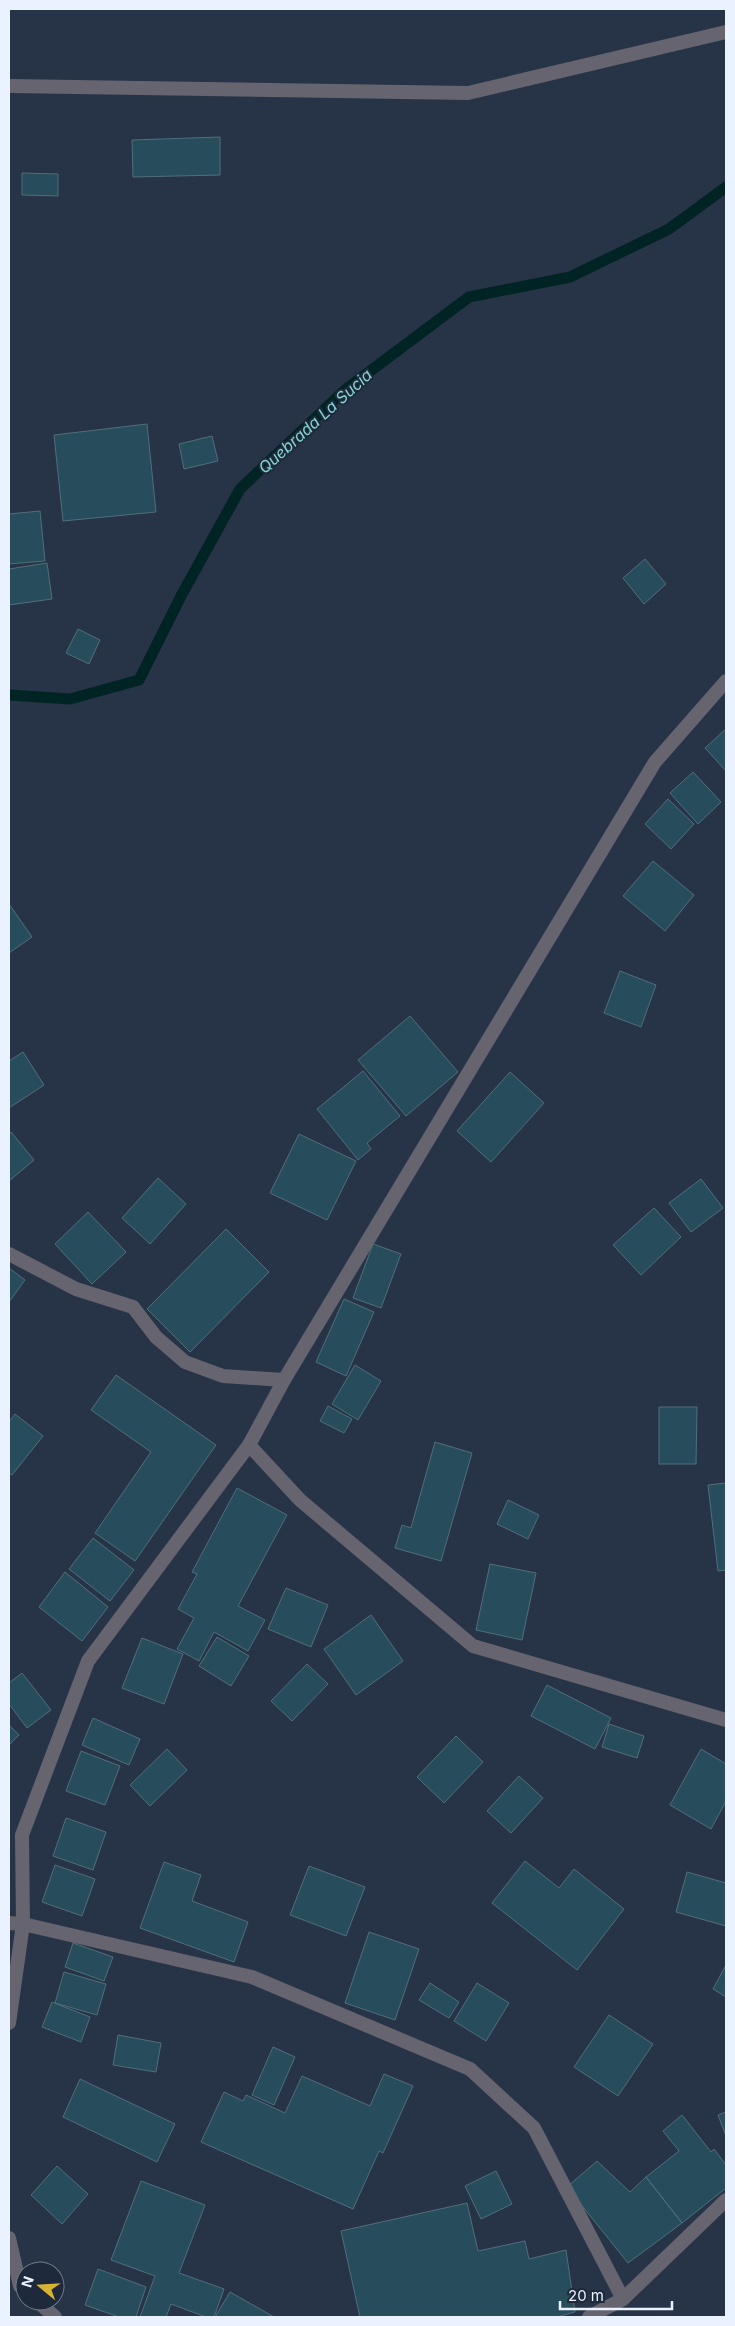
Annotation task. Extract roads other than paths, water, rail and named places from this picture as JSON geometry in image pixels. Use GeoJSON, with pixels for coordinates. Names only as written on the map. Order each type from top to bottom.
{"type":"FeatureCollection","features":[{"type":"Feature","properties":{"kind":"street"},"geometry":{"type":"LineString","coordinates":[[9,86],[468,93],[726,32]]}},
{"type":"Feature","properties":{"kind":"street"},"geometry":{"type":"LineString","coordinates":[[9,2023],[24,1924],[22,1835],[88,1661],[249,1445],[284,1380],[655,762],[726,681]]}},
{"type":"Feature","properties":{"kind":"street"},"geometry":{"type":"LineString","coordinates":[[9,1254],[76,1289],[132,1308],[156,1337],[185,1362],[223,1376],[284,1380]]}},
{"type":"Feature","properties":{"kind":"street"},"geometry":{"type":"LineString","coordinates":[[249,1445],[300,1500],[474,1646],[726,1720]]}},
{"type":"Feature","properties":{"kind":"street"},"geometry":{"type":"LineString","coordinates":[[9,1923],[24,1924],[252,1976],[470,2069],[534,2128],[623,2299]]}},
{"type":"Feature","properties":{"kind":"street"},"geometry":{"type":"LineString","coordinates":[[588,2317],[623,2299],[726,2200]]}},
{"type":"Feature","properties":{"kind":"street"},"geometry":{"type":"LineString","coordinates":[[9,2238],[15,2264]]}},
{"type":"Feature","properties":{"kind":"waterway","name":"Quebrada La Sucia"},"geometry":{"type":"LineString","coordinates":[[9,695],[70,699],[139,680],[181,596],[240,489],[345,390],[469,297],[570,277],[669,229],[726,187]]}}]}
